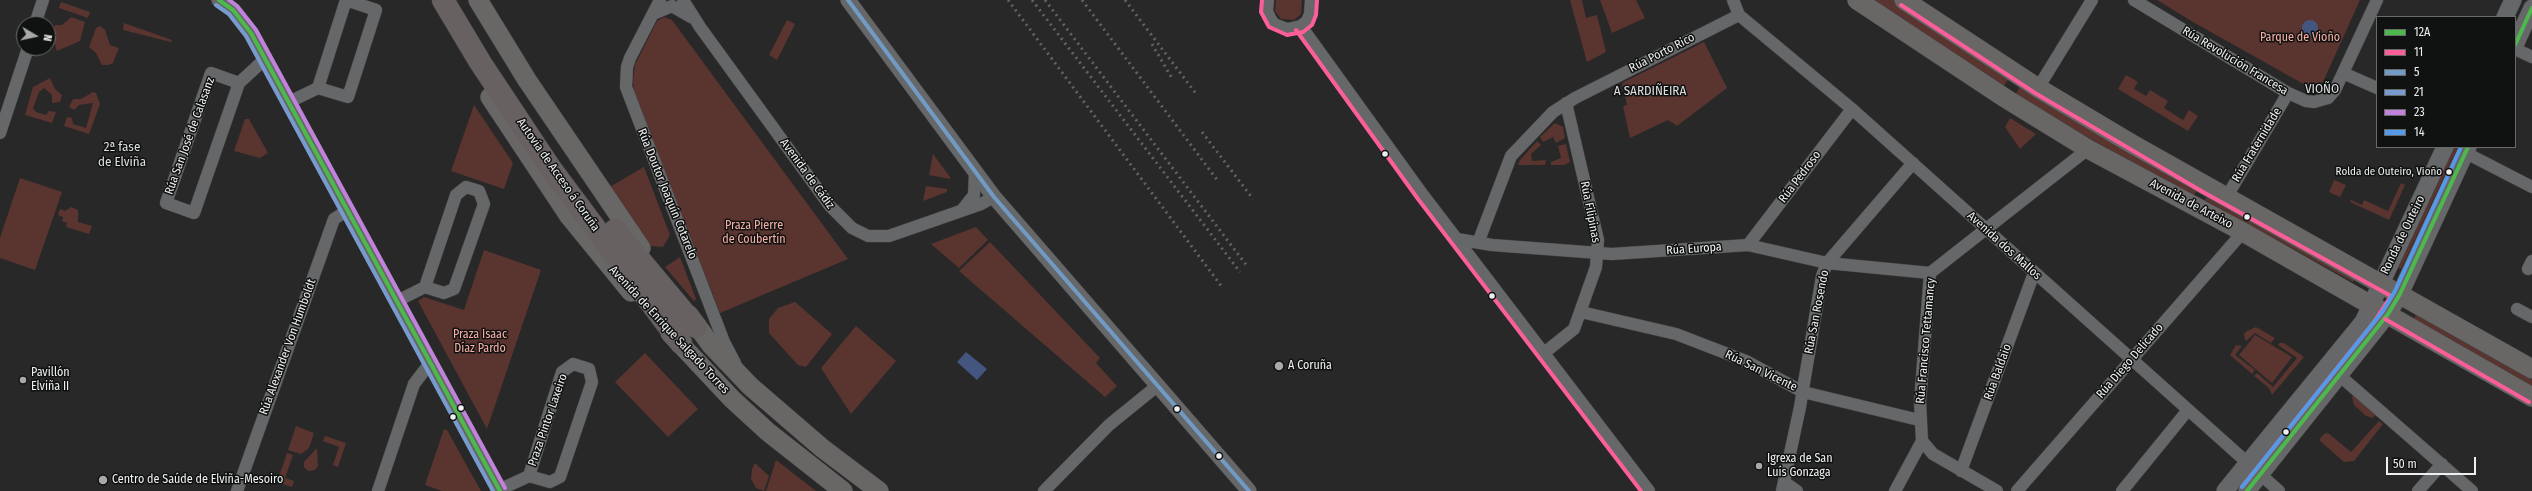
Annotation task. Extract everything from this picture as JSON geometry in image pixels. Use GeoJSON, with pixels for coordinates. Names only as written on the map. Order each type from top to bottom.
{"type":"FeatureCollection","features":[{"type":"Feature","properties":{"kind":"highway","name":"Autovía de Acceso á Coruña"},"geometry":{"type":"LineString","coordinates":[[443,0],[480,62],[551,168],[681,343]]}},
{"type":"Feature","properties":{"kind":"highway","name":"Autovía de Acceso á Coruña"},"geometry":{"type":"LineString","coordinates":[[461,0],[496,59],[591,198],[632,252],[696,327]]}},
{"type":"Feature","properties":{"kind":"main road","name":"Avenida de Enrique Salgado Torres"},"geometry":{"type":"LineString","coordinates":[[435,0],[489,95],[570,216],[632,293],[681,343],[732,399],[768,432],[843,491]]}},
{"type":"Feature","properties":{"kind":"main road","name":"Avenida de Enrique Salgado Torres"},"geometry":{"type":"LineString","coordinates":[[478,0],[527,80],[627,227],[687,311],[696,327],[750,386],[822,448],[879,491]]}},
{"type":"Feature","properties":{"kind":"main road","name":"Avenida de Arteixo"},"geometry":{"type":"LineString","coordinates":[[1858,0],[1992,89],[2088,149],[2243,232],[2532,397]]}},
{"type":"Feature","properties":{"kind":"main road","name":"Avenida de Arteixo"},"geometry":{"type":"LineString","coordinates":[[1904,0],[2038,88],[2226,198],[2532,369]]}},
{"type":"Feature","properties":{"kind":"main road"},"geometry":{"type":"LineString","coordinates":[[2505,16],[2513,0]]}},
{"type":"Feature","properties":{"kind":"main road"},"geometry":{"type":"LineString","coordinates":[[2516,43],[2532,8]]}},
{"type":"Feature","properties":{"kind":"main road","name":"Ronda de Outeiro"},"geometry":{"type":"LineString","coordinates":[[2225,491],[2363,322],[2445,148]]}},
{"type":"Feature","properties":{"kind":"main road","name":"Ronda de Outeiro"},"geometry":{"type":"LineString","coordinates":[[2247,491],[2388,314],[2400,294],[2467,150]]}},
{"type":"Feature","properties":{"kind":"street"},"geometry":{"type":"LineString","coordinates":[[38,16],[43,0]]}},
{"type":"Feature","properties":{"kind":"street"},"geometry":{"type":"LineString","coordinates":[[219,0],[242,20],[265,59],[499,490]]}},
{"type":"Feature","properties":{"kind":"street"},"geometry":{"type":"LineString","coordinates":[[289,102],[318,88],[348,98],[376,10],[346,0],[318,88]]}},
{"type":"Feature","properties":{"kind":"street","name":"Rúa Doutor Joaquín Cotarelo"},"geometry":{"type":"LineString","coordinates":[[660,0],[630,58],[627,67],[626,87],[724,342],[750,386]]}},
{"type":"Feature","properties":{"kind":"street","name":"Avenida de Cádiz"},"geometry":{"type":"LineString","coordinates":[[683,0],[697,24],[830,206],[852,228],[868,236],[889,236],[962,211],[994,197]]}},
{"type":"Feature","properties":{"kind":"street"},"geometry":{"type":"LineString","coordinates":[[848,0],[994,197],[1249,491]]}},
{"type":"Feature","properties":{"kind":"street"},"geometry":{"type":"LineString","coordinates":[[1268,0],[1267,11],[1274,24],[1287,29],[1301,26],[1310,14],[1310,0]]}},
{"type":"Feature","properties":{"kind":"street","name":"Avenida dos Mallos"},"geometry":{"type":"LineString","coordinates":[[1733,0],[1739,15],[1852,109],[1984,229],[2279,491]]}},
{"type":"Feature","properties":{"kind":"street"},"geometry":{"type":"LineString","coordinates":[[2038,88],[2092,0]]}},
{"type":"Feature","properties":{"kind":"street","name":"Rúa Revolución Francesa"},"geometry":{"type":"LineString","coordinates":[[2134,0],[2288,93],[2306,101],[2321,101],[2328,98],[2335,90],[2377,0]]}},
{"type":"Feature","properties":{"kind":"street","name":"Avenida de Cádiz"},"geometry":{"type":"LineString","coordinates":[[653,14],[672,6],[679,8],[697,24]]}},
{"type":"Feature","properties":{"kind":"street","name":"Rúa Porto Rico"},"geometry":{"type":"LineString","coordinates":[[1478,243],[1511,156],[1552,112],[1566,103],[1739,15]]}},
{"type":"Feature","properties":{"kind":"street"},"geometry":{"type":"LineString","coordinates":[[1301,26],[1417,187],[1649,491]]}},
{"type":"Feature","properties":{"kind":"street"},"geometry":{"type":"LineString","coordinates":[[2516,49],[2532,56]]}},
{"type":"Feature","properties":{"kind":"street"},"geometry":{"type":"LineString","coordinates":[[0,133],[25,56]]}},
{"type":"Feature","properties":{"kind":"street","name":"Rúa San José de Calasanz"},"geometry":{"type":"LineString","coordinates":[[239,83],[211,73],[166,203],[194,213],[239,83],[265,59]]}},
{"type":"Feature","properties":{"kind":"street"},"geometry":{"type":"LineString","coordinates":[[2344,73],[2376,88]]}},
{"type":"Feature","properties":{"kind":"street","name":"Rúa Fraternidade"},"geometry":{"type":"LineString","coordinates":[[2226,198],[2288,93]]}},
{"type":"Feature","properties":{"kind":"street","name":"Rúa Filipinas"},"geometry":{"type":"LineString","coordinates":[[1544,353],[1574,329],[1596,267],[1598,240],[1566,103]]}},
{"type":"Feature","properties":{"kind":"street","name":"Rúa Pedroso"},"geometry":{"type":"LineString","coordinates":[[1748,245],[1852,109]]}},
{"type":"Feature","properties":{"kind":"street","name":"Rúa Francisco Tettamancy"},"geometry":{"type":"LineString","coordinates":[[1922,441],[1919,420],[1930,273],[1984,229],[2088,149]]}},
{"type":"Feature","properties":{"kind":"street"},"geometry":{"type":"LineString","coordinates":[[2467,150],[2532,187]]}},
{"type":"Feature","properties":{"kind":"street","name":"Rúa San Rosendo"},"geometry":{"type":"LineString","coordinates":[[1783,486],[1802,392],[1822,276],[1827,263],[1913,163]]}},
{"type":"Feature","properties":{"kind":"street"},"geometry":{"type":"LineString","coordinates":[[962,211],[974,195],[975,173]]}},
{"type":"Feature","properties":{"kind":"street"},"geometry":{"type":"LineString","coordinates":[[397,301],[425,288],[444,294],[454,289],[484,204],[479,191],[466,187],[456,195],[425,288]]}},
{"type":"Feature","properties":{"kind":"street","name":"Rúa Alexander Von Humboldt"},"geometry":{"type":"LineString","coordinates":[[237,491],[334,219],[348,210]]}},
{"type":"Feature","properties":{"kind":"street","name":"Rúa Diego Delicado"},"geometry":{"type":"LineString","coordinates":[[2017,491],[2243,232]]}},
{"type":"Feature","properties":{"kind":"street","name":"Rúa Europa"},"geometry":{"type":"LineString","coordinates":[[1457,239],[1478,243],[1597,253],[1748,245],[1827,263],[1930,273]]}},
{"type":"Feature","properties":{"kind":"street","name":"Rúa Baldaio"},"geometry":{"type":"LineString","coordinates":[[1961,471],[2034,273]]}},
{"type":"Feature","properties":{"kind":"street"},"geometry":{"type":"LineString","coordinates":[[2517,309],[2532,317]]}},
{"type":"Feature","properties":{"kind":"street","name":"Rúa San Vicente"},"geometry":{"type":"LineString","coordinates":[[1581,312],[1676,334],[1746,361],[1802,392],[1919,420]]}},
{"type":"Feature","properties":{"kind":"street"},"geometry":{"type":"LineString","coordinates":[[378,491],[414,384],[430,363]]}},
{"type":"Feature","properties":{"kind":"street","name":"Praza Pintor Laxeiro"},"geometry":{"type":"LineString","coordinates":[[499,490],[529,476],[550,482],[560,478],[592,382],[589,369],[573,364],[562,372],[529,476]]}},
{"type":"Feature","properties":{"kind":"street"},"geometry":{"type":"LineString","coordinates":[[2339,376],[2472,491]]}},
{"type":"Feature","properties":{"kind":"street"},"geometry":{"type":"LineString","coordinates":[[1044,491],[1109,425],[1157,386]]}},
{"type":"Feature","properties":{"kind":"street"},"geometry":{"type":"LineString","coordinates":[[2122,491],[2188,410]]}},
{"type":"Feature","properties":{"kind":"street"},"geometry":{"type":"LineString","coordinates":[[1895,491],[1922,441],[1933,454],[1997,491]]}},
{"type":"Feature","properties":{"kind":"street"},"geometry":{"type":"LineString","coordinates":[[2418,491],[2442,464]]}},
{"type":"Feature","properties":{"kind":"street"},"geometry":{"type":"LineString","coordinates":[[1783,486],[1796,491]]}},
{"type":"Feature","properties":{"kind":"green space"},"geometry":{"type":"Polygon","coordinates":[[[1276,0],[1302,0],[1301,14],[1294,20],[1281,19],[1275,11],[1276,0]]]}},
{"type":"Feature","properties":{"kind":"green space"},"geometry":{"type":"Polygon","coordinates":[[[1570,0],[1582,0],[1586,18],[1597,15],[1606,52],[1587,62],[1570,0]]]}},
{"type":"Feature","properties":{"kind":"green space"},"geometry":{"type":"Polygon","coordinates":[[[1600,0],[1636,0],[1645,18],[1612,33],[1600,0]]]}},
{"type":"Feature","properties":{"kind":"green space"},"geometry":{"type":"Polygon","coordinates":[[[1874,0],[1895,0],[2010,77],[2003,87],[1874,0]]]}},
{"type":"Feature","properties":{"kind":"green space","name":"Parque de Vioño"},"geometry":{"type":"Polygon","coordinates":[[[2157,0],[2360,0],[2323,82],[2307,86],[2157,0]]]}},
{"type":"Feature","properties":{"kind":"green space"},"geometry":{"type":"Polygon","coordinates":[[[61,2],[90,12],[88,18],[59,8],[61,2]]]}},
{"type":"Feature","properties":{"kind":"green space"},"geometry":{"type":"Polygon","coordinates":[[[71,17],[85,22],[80,41],[57,51],[56,25],[62,25],[71,17]]]}},
{"type":"Feature","properties":{"kind":"green space","name":"Praza Pierre de Coubertín"},"geometry":{"type":"Polygon","coordinates":[[[664,17],[672,20],[848,259],[720,313],[634,92],[633,80],[635,65],[657,21],[664,17]]]}},
{"type":"Feature","properties":{"kind":"green space"},"geometry":{"type":"Polygon","coordinates":[[[787,20],[795,24],[777,60],[769,55],[787,20]]]}},
{"type":"Feature","properties":{"kind":"green space"},"geometry":{"type":"Polygon","coordinates":[[[124,23],[172,40],[171,42],[123,30],[124,23]]]}},
{"type":"Feature","properties":{"kind":"green space"},"geometry":{"type":"Polygon","coordinates":[[[100,26],[105,30],[110,45],[119,48],[113,63],[108,65],[102,65],[96,53],[89,47],[96,28],[100,26]]]}},
{"type":"Feature","properties":{"kind":"green space"},"geometry":{"type":"Polygon","coordinates":[[[1704,42],[1727,88],[1677,126],[1668,120],[1630,138],[1623,106],[1627,105],[1622,83],[1704,42]]]}},
{"type":"Feature","properties":{"kind":"green space"},"geometry":{"type":"Polygon","coordinates":[[[2126,75],[2138,82],[2134,89],[2146,96],[2150,90],[2168,101],[2164,108],[2183,120],[2189,110],[2198,116],[2188,131],[2118,89],[2126,75]]]}},
{"type":"Feature","properties":{"kind":"green space"},"geometry":{"type":"Polygon","coordinates":[[[50,78],[55,89],[62,95],[60,102],[52,103],[52,95],[44,88],[39,92],[33,108],[36,112],[46,115],[49,111],[56,112],[52,123],[25,115],[33,87],[50,78]]]}},
{"type":"Feature","properties":{"kind":"green space"},"geometry":{"type":"Polygon","coordinates":[[[2021,85],[2199,187],[2194,195],[2139,167],[2015,95],[2021,85]]]}},
{"type":"Feature","properties":{"kind":"green space"},"geometry":{"type":"Polygon","coordinates":[[[93,92],[96,93],[100,104],[89,134],[64,126],[67,117],[72,118],[73,124],[86,128],[93,103],[79,105],[74,110],[69,107],[73,99],[81,99],[93,92]]]}},
{"type":"Feature","properties":{"kind":"green space"},"geometry":{"type":"Polygon","coordinates":[[[474,105],[513,163],[504,189],[451,171],[474,105]]]}},
{"type":"Feature","properties":{"kind":"green space"},"geometry":{"type":"Polygon","coordinates":[[[2010,118],[2036,134],[2020,149],[2005,127],[2010,118]]]}},
{"type":"Feature","properties":{"kind":"green space"},"geometry":{"type":"Polygon","coordinates":[[[245,119],[249,119],[268,153],[260,158],[234,151],[245,119]]]}},
{"type":"Feature","properties":{"kind":"green space"},"geometry":{"type":"Polygon","coordinates":[[[1555,123],[1563,127],[1565,138],[1556,143],[1553,137],[1543,142],[1540,137],[1555,123]]]}},
{"type":"Feature","properties":{"kind":"green space"},"geometry":{"type":"Polygon","coordinates":[[[1537,141],[1541,145],[1531,154],[1532,161],[1546,160],[1545,165],[1518,165],[1520,160],[1537,141]]]}},
{"type":"Feature","properties":{"kind":"green space"},"geometry":{"type":"Polygon","coordinates":[[[1566,144],[1570,162],[1564,165],[1551,165],[1551,162],[1561,158],[1558,146],[1566,144]]]}},
{"type":"Feature","properties":{"kind":"green space"},"geometry":{"type":"Polygon","coordinates":[[[2454,148],[2458,148],[2401,269],[2398,268],[2454,148]]]}},
{"type":"Feature","properties":{"kind":"green space"},"geometry":{"type":"Polygon","coordinates":[[[933,154],[950,177],[950,179],[929,175],[933,154]]]}},
{"type":"Feature","properties":{"kind":"green space"},"geometry":{"type":"Polygon","coordinates":[[[644,167],[670,235],[663,247],[650,246],[608,188],[644,167]]]}},
{"type":"Feature","properties":{"kind":"green space"},"geometry":{"type":"Polygon","coordinates":[[[20,178],[62,192],[35,270],[0,258],[0,238],[20,178]]]}},
{"type":"Feature","properties":{"kind":"green space"},"geometry":{"type":"Polygon","coordinates":[[[2334,180],[2346,185],[2340,197],[2329,192],[2334,180]]]}},
{"type":"Feature","properties":{"kind":"green space"},"geometry":{"type":"Polygon","coordinates":[[[2401,183],[2405,185],[2389,220],[2350,202],[2351,200],[2362,205],[2364,200],[2388,211],[2401,183]]]}},
{"type":"Feature","properties":{"kind":"green space"},"geometry":{"type":"Polygon","coordinates":[[[926,186],[947,189],[947,192],[923,201],[926,186]]]}},
{"type":"Feature","properties":{"kind":"green space"},"geometry":{"type":"Polygon","coordinates":[[[2209,192],[2357,276],[2353,282],[2205,200],[2209,192]]]}},
{"type":"Feature","properties":{"kind":"green space"},"geometry":{"type":"Polygon","coordinates":[[[71,207],[78,210],[78,222],[92,226],[89,234],[66,227],[67,223],[62,221],[63,217],[58,215],[60,209],[65,211],[71,207]]]}},
{"type":"Feature","properties":{"kind":"green space"},"geometry":{"type":"Polygon","coordinates":[[[976,227],[988,240],[959,268],[931,244],[976,227]]]}},
{"type":"Feature","properties":{"kind":"green space"},"geometry":{"type":"Polygon","coordinates":[[[990,242],[1100,358],[1096,363],[1117,386],[1105,397],[959,271],[990,242]]]}},
{"type":"Feature","properties":{"kind":"green space","name":"Praza Isaac Díaz Pardo"},"geometry":{"type":"Polygon","coordinates":[[[484,250],[541,270],[487,429],[418,301],[424,297],[464,310],[484,250]]]}},
{"type":"Feature","properties":{"kind":"green space"},"geometry":{"type":"Polygon","coordinates":[[[680,257],[696,299],[694,301],[665,267],[680,257]]]}},
{"type":"Feature","properties":{"kind":"green space"},"geometry":{"type":"Polygon","coordinates":[[[795,302],[832,334],[806,367],[798,365],[769,333],[769,319],[778,308],[795,302]]]}},
{"type":"Feature","properties":{"kind":"green space"},"geometry":{"type":"Polygon","coordinates":[[[2416,315],[2532,380],[2532,389],[2412,321],[2416,315]]]}},
{"type":"Feature","properties":{"kind":"green space"},"geometry":{"type":"Polygon","coordinates":[[[856,326],[896,361],[851,414],[821,368],[856,326]]]}},
{"type":"Feature","properties":{"kind":"green space"},"geometry":{"type":"Polygon","coordinates":[[[2256,327],[2275,338],[2271,343],[2255,333],[2246,341],[2244,334],[2256,327]]]}},
{"type":"Feature","properties":{"kind":"green space"},"geometry":{"type":"Polygon","coordinates":[[[2255,335],[2292,357],[2272,383],[2239,355],[2255,335]]]}},
{"type":"Feature","properties":{"kind":"green space"},"geometry":{"type":"Polygon","coordinates":[[[2280,343],[2284,343],[2304,357],[2272,395],[2269,388],[2254,376],[2257,373],[2273,387],[2297,358],[2278,345],[2280,343]]]}},
{"type":"Feature","properties":{"kind":"green space"},"geometry":{"type":"Polygon","coordinates":[[[2236,345],[2242,346],[2235,355],[2255,370],[2252,374],[2230,355],[2236,345]]]}},
{"type":"Feature","properties":{"kind":"green space"},"geometry":{"type":"Polygon","coordinates":[[[645,353],[698,409],[668,437],[615,382],[645,353]]]}},
{"type":"Feature","properties":{"kind":"green space"},"geometry":{"type":"Polygon","coordinates":[[[2358,392],[2379,410],[2373,418],[2366,416],[2354,405],[2352,397],[2358,392]]]}},
{"type":"Feature","properties":{"kind":"green space"},"geometry":{"type":"Polygon","coordinates":[[[2379,421],[2383,424],[2354,461],[2344,462],[2319,440],[2324,434],[2328,433],[2351,452],[2379,421]]]}},
{"type":"Feature","properties":{"kind":"green space"},"geometry":{"type":"Polygon","coordinates":[[[296,426],[314,433],[309,448],[301,454],[288,450],[296,426]]]}},
{"type":"Feature","properties":{"kind":"green space"},"geometry":{"type":"Polygon","coordinates":[[[444,429],[447,430],[481,491],[442,491],[425,485],[444,429]]]}},
{"type":"Feature","properties":{"kind":"green space"},"geometry":{"type":"Polygon","coordinates":[[[325,436],[346,443],[338,467],[333,465],[339,447],[323,441],[325,436]]]}},
{"type":"Feature","properties":{"kind":"green space"},"geometry":{"type":"Polygon","coordinates":[[[317,448],[318,466],[315,470],[308,471],[304,467],[304,462],[317,448]]]}},
{"type":"Feature","properties":{"kind":"green space"},"geometry":{"type":"Polygon","coordinates":[[[287,453],[293,455],[285,478],[294,481],[292,487],[277,482],[287,453]]]}},
{"type":"Feature","properties":{"kind":"green space"},"geometry":{"type":"Polygon","coordinates":[[[776,460],[816,491],[766,491],[776,460]]]}},
{"type":"Feature","properties":{"kind":"green space"},"geometry":{"type":"Polygon","coordinates":[[[755,463],[769,476],[764,491],[756,488],[751,479],[752,469],[755,463]]]}},
{"type":"Feature","properties":{"kind":"water"},"geometry":{"type":"Polygon","coordinates":[[[2310,20],[2317,25],[2318,28],[2313,35],[2310,36],[2303,31],[2302,28],[2307,21],[2310,20]]]}},
{"type":"Feature","properties":{"kind":"water"},"geometry":{"type":"Polygon","coordinates":[[[966,352],[987,369],[977,380],[957,362],[966,352]]]}},
{"type":"Feature","properties":{"kind":"railway"},"geometry":{"type":"LineString","coordinates":[[1008,0],[1222,287]]}},
{"type":"Feature","properties":{"kind":"railway"},"geometry":{"type":"LineString","coordinates":[[1032,0],[1240,272]]}},
{"type":"Feature","properties":{"kind":"railway"},"geometry":{"type":"LineString","coordinates":[[1045,0],[1247,266]]}},
{"type":"Feature","properties":{"kind":"railway"},"geometry":{"type":"LineString","coordinates":[[1082,0],[1218,181]]}},
{"type":"Feature","properties":{"kind":"railway"},"geometry":{"type":"LineString","coordinates":[[1125,0],[1197,95]]}},
{"type":"Feature","properties":{"kind":"railway"},"geometry":{"type":"LineString","coordinates":[[1152,44],[1173,80]]}},
{"type":"Feature","properties":{"kind":"railway"},"geometry":{"type":"LineString","coordinates":[[1202,132],[1253,199]]}},
{"type":"Feature","properties":{"kind":"transit line","name":"12A"},"geometry":{"type":"LineString","coordinates":[[219,0],[233,10],[251,33],[500,491]]}},
{"type":"Feature","properties":{"kind":"transit line","name":"23"},"geometry":{"type":"LineString","coordinates":[[229,0],[237,6],[256,30],[505,488]]}},
{"type":"Feature","properties":{"kind":"transit line","name":"5"},"geometry":{"type":"LineString","coordinates":[[848,0],[994,197],[1249,491]]}},
{"type":"Feature","properties":{"kind":"transit line","name":"11"},"geometry":{"type":"LineString","coordinates":[[1262,0],[1261,12],[1269,27],[1287,35],[1303,32],[1312,25],[1316,15],[1317,0]]}},
{"type":"Feature","properties":{"kind":"transit line","name":"21"},"geometry":{"type":"LineString","coordinates":[[216,5],[229,14],[246,36],[493,491]]}},
{"type":"Feature","properties":{"kind":"transit line","name":"11"},"geometry":{"type":"LineString","coordinates":[[1901,5],[2035,93],[2203,192],[2391,296],[2374,322],[2242,487]]}},
{"type":"Feature","properties":{"kind":"transit line","name":"12A"},"geometry":{"type":"LineString","coordinates":[[2516,43],[2532,8]]}},
{"type":"Feature","properties":{"kind":"transit line","name":"11"},"geometry":{"type":"LineString","coordinates":[[1296,30],[1418,199],[1641,491]]}},
{"type":"Feature","properties":{"kind":"transit line","name":"14"},"geometry":{"type":"LineString","coordinates":[[2242,487],[2383,311],[2395,291],[2461,148]]}},
{"type":"Feature","properties":{"kind":"transit line","name":"12A"},"geometry":{"type":"LineString","coordinates":[[2247,491],[2388,314],[2400,294],[2468,148]]}},
{"type":"Feature","properties":{"kind":"transit line","name":"11"},"geometry":{"type":"LineString","coordinates":[[2385,319],[2529,402]]}},
{"type":"Feature","properties":{"kind":"place","name":"Rolda de Outeiro, Vioño"},"geometry":{"type":"Point","coordinates":[2449,172]}},
{"type":"Feature","properties":{"kind":"place","name":"A Coruña"},"geometry":{"type":"Point","coordinates":[1279,366]}},
{"type":"Feature","properties":{"kind":"place","name":"Pavillón Elviña II"},"geometry":{"type":"Point","coordinates":[23,380]}},
{"type":"Feature","properties":{"kind":"place","name":"Igrexa de San Luís Gonzaga"},"geometry":{"type":"Point","coordinates":[1759,466]}},
{"type":"Feature","properties":{"kind":"place","name":"Centro de Saúde de Elviña-Mesoiro"},"geometry":{"type":"Point","coordinates":[103,480]}},
{"type":"Feature","properties":{"kind":"district","name":"VIOÑO"},"geometry":{"type":"Point","coordinates":[2322,89]}},
{"type":"Feature","properties":{"kind":"district","name":"A SARDIÑEIRA"},"geometry":{"type":"Point","coordinates":[1650,91]}},
{"type":"Feature","properties":{"kind":"district","name":"2ª fase de Elviña"},"geometry":{"type":"Point","coordinates":[122,154]}}]}
